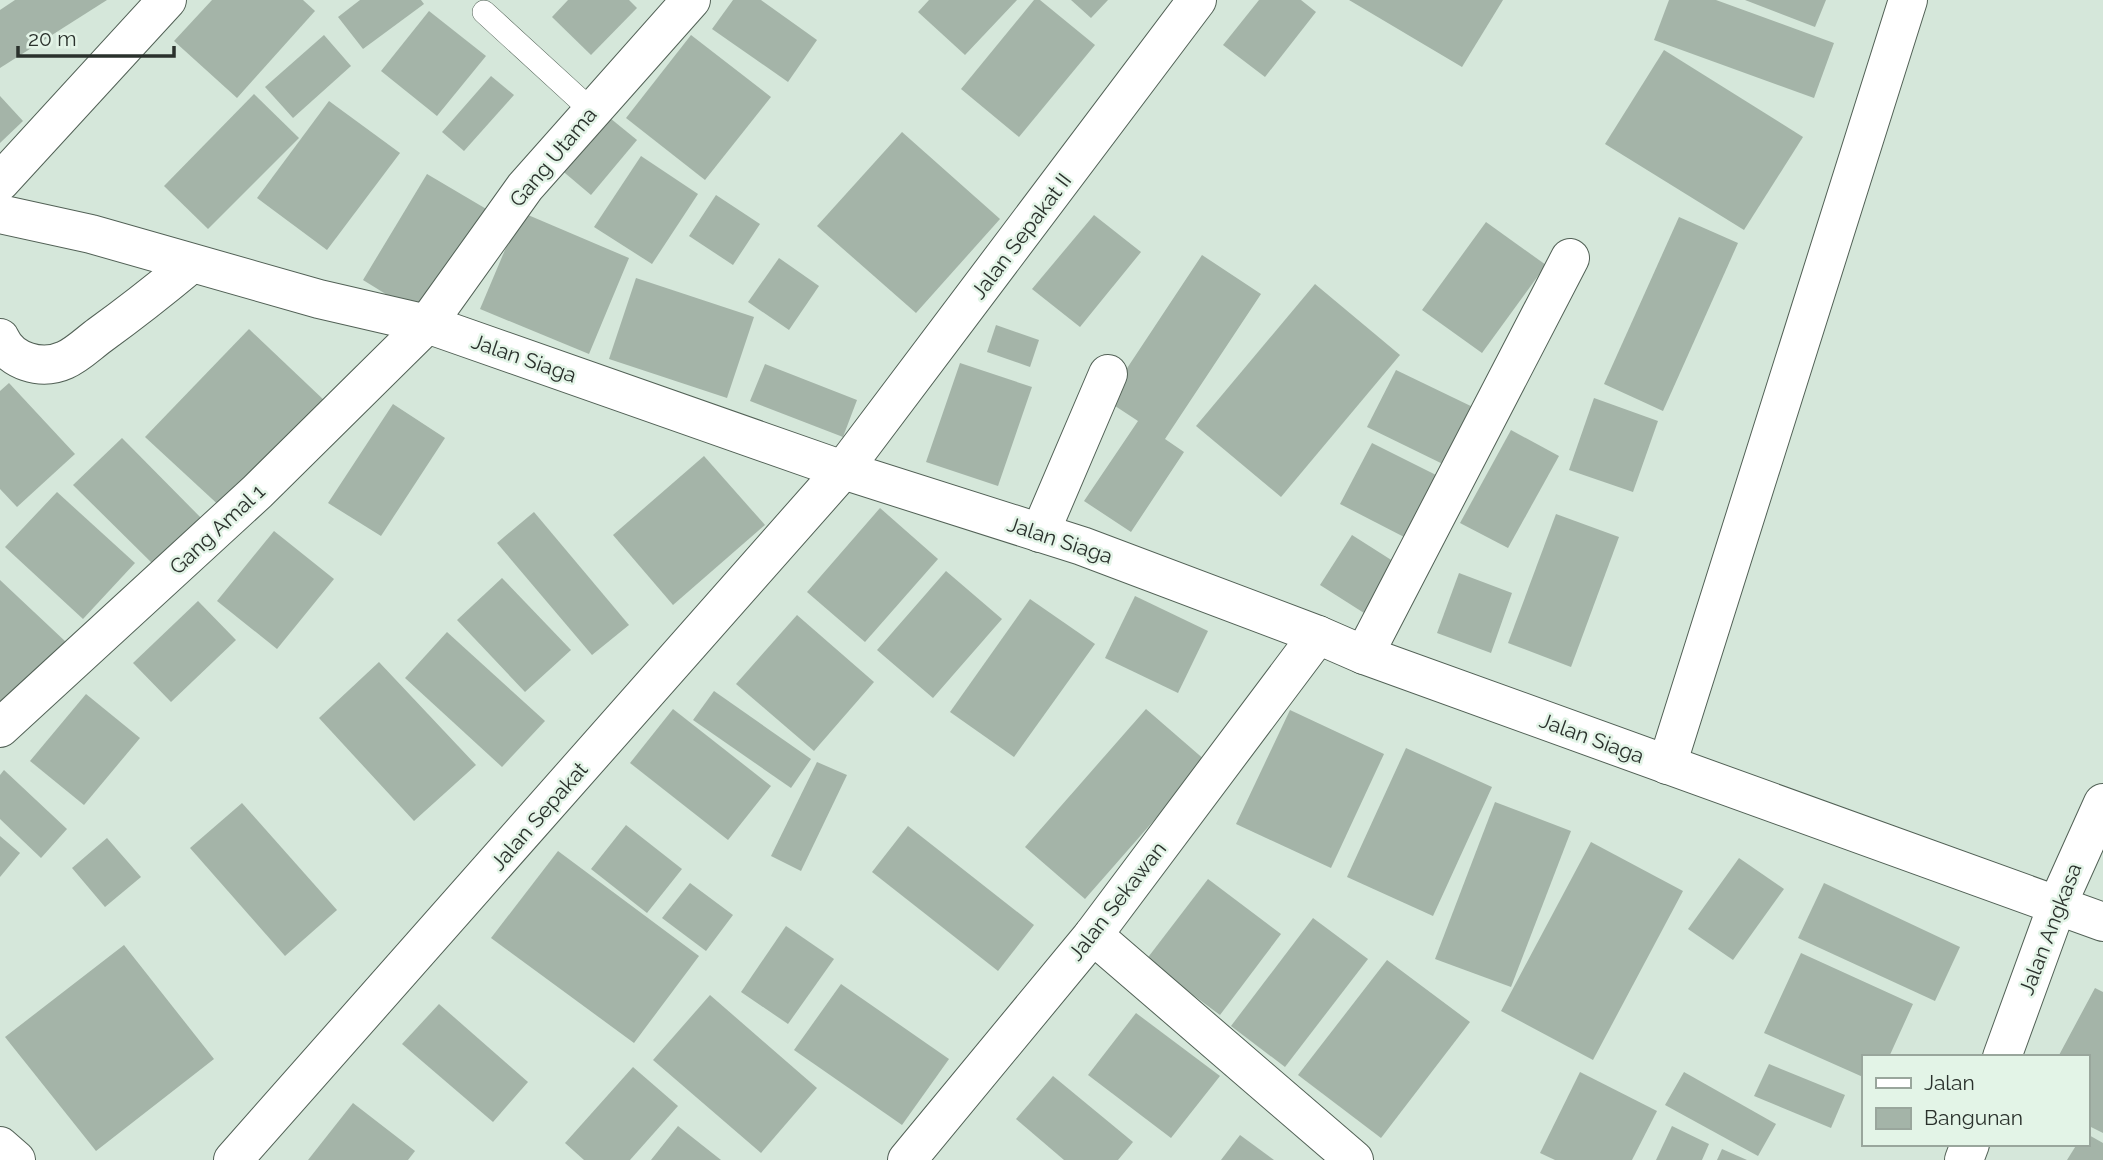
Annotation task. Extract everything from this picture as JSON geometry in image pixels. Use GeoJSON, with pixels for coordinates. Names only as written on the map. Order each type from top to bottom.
{"type":"FeatureCollection","features":[{"type":"Feature","properties":{"kind":"street"},"geometry":{"type":"LineString","coordinates":[[0,182],[167,0]]}},
{"type":"Feature","properties":{"kind":"street","name":"Gang Utama"},"geometry":{"type":"LineString","coordinates":[[427,324],[525,187],[691,0]]}},
{"type":"Feature","properties":{"kind":"street","name":"Jalan Sepakat II"},"geometry":{"type":"LineString","coordinates":[[842,470],[1197,0]]}},
{"type":"Feature","properties":{"kind":"street"},"geometry":{"type":"LineString","coordinates":[[1667,765],[1908,0]]}},
{"type":"Feature","properties":{"kind":"street","name":"Jalan Siaga"},"geometry":{"type":"LineString","coordinates":[[0,214],[91,234],[191,264],[427,324],[842,470],[1040,533],[1318,635],[1364,655],[2058,903],[2103,922]]}},
{"type":"Feature","properties":{"kind":"street"},"geometry":{"type":"LineString","coordinates":[[1364,655],[1570,258]]}},
{"type":"Feature","properties":{"kind":"street"},"geometry":{"type":"LineString","coordinates":[[0,338],[4,348],[24,362],[48,365],[65,360],[139,308],[191,264]]}},
{"type":"Feature","properties":{"kind":"street","name":"Gang Amal 1"},"geometry":{"type":"LineString","coordinates":[[0,728],[257,492],[427,324]]}},
{"type":"Feature","properties":{"kind":"street"},"geometry":{"type":"LineString","coordinates":[[1040,533],[1108,374]]}},
{"type":"Feature","properties":{"kind":"street","name":"Jalan Sepakat"},"geometry":{"type":"LineString","coordinates":[[252,1154],[842,470]]}},
{"type":"Feature","properties":{"kind":"street","name":"Jalan Sekawan"},"geometry":{"type":"LineString","coordinates":[[907,1160],[1093,935],[1318,635]]}},
{"type":"Feature","properties":{"kind":"street","name":"Jalan Angkasa"},"geometry":{"type":"LineString","coordinates":[[2003,1055],[2058,903],[2103,803]]}},
{"type":"Feature","properties":{"kind":"street"},"geometry":{"type":"LineString","coordinates":[[1093,935],[1354,1160]]}},
{"type":"Feature","properties":{"kind":"street"},"geometry":{"type":"LineString","coordinates":[[0,1146],[16,1160]]}},
{"type":"Feature","properties":{"kind":"lane"},"geometry":{"type":"LineString","coordinates":[[484,12],[592,111]]}},
{"type":"Feature","properties":{"kind":"building"},"geometry":{"type":"Polygon","coordinates":[[[15,0],[107,0],[0,68],[0,10],[15,0]]]}},
{"type":"Feature","properties":{"kind":"building"},"geometry":{"type":"Polygon","coordinates":[[[212,0],[303,0],[315,11],[237,98],[174,41],[212,0]]]}},
{"type":"Feature","properties":{"kind":"building"},"geometry":{"type":"Polygon","coordinates":[[[360,0],[421,0],[424,4],[363,49],[338,17],[360,0]]]}},
{"type":"Feature","properties":{"kind":"building"},"geometry":{"type":"Polygon","coordinates":[[[568,0],[629,0],[637,8],[591,55],[552,17],[568,0]]]}},
{"type":"Feature","properties":{"kind":"building"},"geometry":{"type":"Polygon","coordinates":[[[733,0],[761,0],[817,40],[788,82],[712,29],[733,0]]]}},
{"type":"Feature","properties":{"kind":"building"},"geometry":{"type":"Polygon","coordinates":[[[929,0],[1017,0],[965,55],[918,12],[929,0]]]}},
{"type":"Feature","properties":{"kind":"building"},"geometry":{"type":"Polygon","coordinates":[[[1034,0],[1040,0],[1095,45],[1019,137],[961,89],[1034,0]]]}},
{"type":"Feature","properties":{"kind":"building"},"geometry":{"type":"Polygon","coordinates":[[[1071,0],[1108,0],[1091,18],[1071,0]]]}},
{"type":"Feature","properties":{"kind":"building"},"geometry":{"type":"Polygon","coordinates":[[[1259,0],[1301,0],[1316,12],[1265,77],[1223,45],[1259,0]]]}},
{"type":"Feature","properties":{"kind":"building"},"geometry":{"type":"Polygon","coordinates":[[[1349,0],[1503,0],[1462,67],[1349,0]]]}},
{"type":"Feature","properties":{"kind":"building"},"geometry":{"type":"Polygon","coordinates":[[[1669,0],[1716,0],[1834,43],[1814,98],[1654,40],[1669,0]]]}},
{"type":"Feature","properties":{"kind":"building"},"geometry":{"type":"Polygon","coordinates":[[[1745,0],[1826,0],[1815,27],[1745,0]]]}},
{"type":"Feature","properties":{"kind":"building"},"geometry":{"type":"Polygon","coordinates":[[[429,11],[486,56],[437,116],[381,71],[429,11]]]}},
{"type":"Feature","properties":{"kind":"building"},"geometry":{"type":"Polygon","coordinates":[[[324,35],[351,66],[293,118],[265,87],[324,35]]]}},
{"type":"Feature","properties":{"kind":"building"},"geometry":{"type":"Polygon","coordinates":[[[691,35],[771,97],[705,180],[626,118],[691,35]]]}},
{"type":"Feature","properties":{"kind":"building"},"geometry":{"type":"Polygon","coordinates":[[[1664,50],[1803,137],[1744,230],[1605,144],[1664,50]]]}},
{"type":"Feature","properties":{"kind":"building"},"geometry":{"type":"Polygon","coordinates":[[[491,76],[514,95],[464,151],[442,132],[491,76]]]}},
{"type":"Feature","properties":{"kind":"building"},"geometry":{"type":"Polygon","coordinates":[[[254,94],[299,138],[208,229],[164,186],[254,94]]]}},
{"type":"Feature","properties":{"kind":"building"},"geometry":{"type":"Polygon","coordinates":[[[0,96],[23,121],[0,143],[0,96]]]}},
{"type":"Feature","properties":{"kind":"building"},"geometry":{"type":"Polygon","coordinates":[[[329,101],[400,153],[327,250],[257,198],[329,101]]]}},
{"type":"Feature","properties":{"kind":"building"},"geometry":{"type":"Polygon","coordinates":[[[605,114],[637,140],[591,195],[559,168],[605,114]]]}},
{"type":"Feature","properties":{"kind":"building"},"geometry":{"type":"Polygon","coordinates":[[[902,132],[1000,219],[916,313],[817,226],[902,132]]]}},
{"type":"Feature","properties":{"kind":"building"},"geometry":{"type":"Polygon","coordinates":[[[641,156],[698,194],[652,264],[594,227],[641,156]]]}},
{"type":"Feature","properties":{"kind":"building"},"geometry":{"type":"Polygon","coordinates":[[[427,174],[488,210],[423,317],[363,280],[427,174]]]}},
{"type":"Feature","properties":{"kind":"building"},"geometry":{"type":"Polygon","coordinates":[[[716,195],[760,224],[733,265],[689,236],[716,195]]]}},
{"type":"Feature","properties":{"kind":"building"},"geometry":{"type":"Polygon","coordinates":[[[521,212],[629,258],[589,354],[480,309],[521,212]]]}},
{"type":"Feature","properties":{"kind":"building"},"geometry":{"type":"Polygon","coordinates":[[[1094,215],[1141,252],[1080,327],[1032,289],[1094,215]]]}},
{"type":"Feature","properties":{"kind":"building"},"geometry":{"type":"Polygon","coordinates":[[[1679,217],[1738,243],[1663,411],[1604,384],[1679,217]]]}},
{"type":"Feature","properties":{"kind":"building"},"geometry":{"type":"Polygon","coordinates":[[[1486,222],[1546,265],[1482,353],[1422,310],[1486,222]]]}},
{"type":"Feature","properties":{"kind":"building"},"geometry":{"type":"Polygon","coordinates":[[[1202,255],[1261,294],[1165,439],[1184,452],[1131,532],[1084,501],[1138,421],[1106,400],[1202,255]]]}},
{"type":"Feature","properties":{"kind":"building"},"geometry":{"type":"Polygon","coordinates":[[[779,258],[819,286],[789,330],[748,302],[779,258]]]}},
{"type":"Feature","properties":{"kind":"building"},"geometry":{"type":"Polygon","coordinates":[[[636,278],[754,317],[727,398],[609,359],[636,278]]]}},
{"type":"Feature","properties":{"kind":"building"},"geometry":{"type":"Polygon","coordinates":[[[1315,284],[1400,355],[1281,497],[1196,426],[1315,284]]]}},
{"type":"Feature","properties":{"kind":"building"},"geometry":{"type":"Polygon","coordinates":[[[996,325],[1039,340],[1030,367],[987,352],[996,325]]]}},
{"type":"Feature","properties":{"kind":"building"},"geometry":{"type":"Polygon","coordinates":[[[249,329],[326,402],[224,510],[145,437],[249,329]]]}},
{"type":"Feature","properties":{"kind":"building"},"geometry":{"type":"Polygon","coordinates":[[[960,363],[1032,387],[998,486],[926,462],[960,363]]]}},
{"type":"Feature","properties":{"kind":"building"},"geometry":{"type":"Polygon","coordinates":[[[765,364],[857,400],[843,437],[750,401],[765,364]]]}},
{"type":"Feature","properties":{"kind":"building"},"geometry":{"type":"Polygon","coordinates":[[[1396,370],[1479,410],[1451,468],[1367,427],[1396,370]]]}},
{"type":"Feature","properties":{"kind":"building"},"geometry":{"type":"Polygon","coordinates":[[[9,383],[75,454],[17,507],[0,489],[0,391],[9,383]]]}},
{"type":"Feature","properties":{"kind":"building"},"geometry":{"type":"Polygon","coordinates":[[[1594,398],[1658,421],[1633,492],[1569,470],[1594,398]]]}},
{"type":"Feature","properties":{"kind":"building"},"geometry":{"type":"Polygon","coordinates":[[[393,404],[445,438],[381,536],[328,503],[393,404]]]}},
{"type":"Feature","properties":{"kind":"building"},"geometry":{"type":"Polygon","coordinates":[[[1511,430],[1559,456],[1508,548],[1460,523],[1511,430]]]}},
{"type":"Feature","properties":{"kind":"building"},"geometry":{"type":"Polygon","coordinates":[[[122,438],[208,525],[160,571],[73,485],[122,438]]]}},
{"type":"Feature","properties":{"kind":"building"},"geometry":{"type":"Polygon","coordinates":[[[1372,443],[1440,477],[1408,539],[1340,504],[1372,443]]]}},
{"type":"Feature","properties":{"kind":"building"},"geometry":{"type":"Polygon","coordinates":[[[704,456],[765,525],[673,605],[613,535],[704,456]]]}},
{"type":"Feature","properties":{"kind":"building"},"geometry":{"type":"Polygon","coordinates":[[[57,492],[135,563],[83,619],[5,547],[57,492]]]}},
{"type":"Feature","properties":{"kind":"building"},"geometry":{"type":"Polygon","coordinates":[[[880,508],[938,559],[865,642],[807,592],[880,508]]]}},
{"type":"Feature","properties":{"kind":"building"},"geometry":{"type":"Polygon","coordinates":[[[534,512],[629,625],[592,655],[497,543],[534,512]]]}},
{"type":"Feature","properties":{"kind":"building"},"geometry":{"type":"Polygon","coordinates":[[[1556,514],[1619,537],[1571,667],[1508,643],[1556,514]]]}},
{"type":"Feature","properties":{"kind":"building"},"geometry":{"type":"Polygon","coordinates":[[[274,531],[334,579],[277,649],[217,601],[274,531]]]}},
{"type":"Feature","properties":{"kind":"building"},"geometry":{"type":"Polygon","coordinates":[[[1352,535],[1396,563],[1364,613],[1320,585],[1352,535]]]}},
{"type":"Feature","properties":{"kind":"building"},"geometry":{"type":"Polygon","coordinates":[[[946,571],[1002,619],[933,698],[877,650],[946,571]]]}},
{"type":"Feature","properties":{"kind":"building"},"geometry":{"type":"Polygon","coordinates":[[[1459,573],[1512,593],[1491,653],[1437,633],[1459,573]]]}},
{"type":"Feature","properties":{"kind":"building"},"geometry":{"type":"Polygon","coordinates":[[[502,578],[571,650],[525,692],[457,620],[502,578]]]}},
{"type":"Feature","properties":{"kind":"building"},"geometry":{"type":"Polygon","coordinates":[[[0,580],[67,643],[0,711],[0,580]]]}},
{"type":"Feature","properties":{"kind":"building"},"geometry":{"type":"Polygon","coordinates":[[[1135,596],[1208,631],[1178,693],[1105,658],[1135,596]]]}},
{"type":"Feature","properties":{"kind":"building"},"geometry":{"type":"Polygon","coordinates":[[[1030,599],[1095,644],[1014,757],[950,712],[1030,599]]]}},
{"type":"Feature","properties":{"kind":"building"},"geometry":{"type":"Polygon","coordinates":[[[198,601],[236,640],[171,702],[133,663],[198,601]]]}},
{"type":"Feature","properties":{"kind":"building"},"geometry":{"type":"Polygon","coordinates":[[[797,615],[874,682],[814,751],[736,684],[797,615]]]}},
{"type":"Feature","properties":{"kind":"building"},"geometry":{"type":"Polygon","coordinates":[[[447,632],[545,721],[502,767],[405,678],[447,632]]]}},
{"type":"Feature","properties":{"kind":"building"},"geometry":{"type":"Polygon","coordinates":[[[379,662],[476,765],[414,821],[319,718],[379,662]]]}},
{"type":"Feature","properties":{"kind":"building"},"geometry":{"type":"Polygon","coordinates":[[[714,691],[811,759],[791,788],[693,720],[714,691]]]}},
{"type":"Feature","properties":{"kind":"building"},"geometry":{"type":"Polygon","coordinates":[[[86,694],[140,738],[84,805],[30,761],[86,694]]]}},
{"type":"Feature","properties":{"kind":"building"},"geometry":{"type":"Polygon","coordinates":[[[673,709],[771,786],[728,840],[630,763],[673,709]]]}},
{"type":"Feature","properties":{"kind":"building"},"geometry":{"type":"Polygon","coordinates":[[[1146,709],[1206,761],[1085,899],[1025,847],[1146,709]]]}},
{"type":"Feature","properties":{"kind":"building"},"geometry":{"type":"Polygon","coordinates":[[[1290,710],[1384,754],[1331,868],[1236,824],[1290,710]]]}},
{"type":"Feature","properties":{"kind":"building"},"geometry":{"type":"Polygon","coordinates":[[[1406,748],[1492,787],[1433,916],[1347,877],[1406,748]]]}},
{"type":"Feature","properties":{"kind":"building"},"geometry":{"type":"Polygon","coordinates":[[[817,762],[847,775],[801,871],[771,856],[817,762]]]}},
{"type":"Feature","properties":{"kind":"building"},"geometry":{"type":"Polygon","coordinates":[[[4,770],[67,829],[41,858],[0,819],[0,775],[4,770]]]}},
{"type":"Feature","properties":{"kind":"building"},"geometry":{"type":"Polygon","coordinates":[[[1495,802],[1571,831],[1511,987],[1435,959],[1495,802]]]}},
{"type":"Feature","properties":{"kind":"building"},"geometry":{"type":"Polygon","coordinates":[[[242,803],[337,910],[285,956],[190,848],[242,803]]]}},
{"type":"Feature","properties":{"kind":"building"},"geometry":{"type":"Polygon","coordinates":[[[626,825],[682,869],[647,913],[591,869],[626,825]]]}},
{"type":"Feature","properties":{"kind":"building"},"geometry":{"type":"Polygon","coordinates":[[[908,826],[1034,925],[998,971],[872,872],[908,826]]]}},
{"type":"Feature","properties":{"kind":"building"},"geometry":{"type":"Polygon","coordinates":[[[0,836],[20,853],[0,877],[0,836]]]}},
{"type":"Feature","properties":{"kind":"building"},"geometry":{"type":"Polygon","coordinates":[[[107,838],[141,877],[105,907],[72,868],[107,838]]]}},
{"type":"Feature","properties":{"kind":"building"},"geometry":{"type":"Polygon","coordinates":[[[1591,842],[1683,891],[1593,1060],[1501,1011],[1591,842]]]}},
{"type":"Feature","properties":{"kind":"building"},"geometry":{"type":"Polygon","coordinates":[[[558,851],[699,956],[634,1043],[491,938],[558,851]]]}},
{"type":"Feature","properties":{"kind":"building"},"geometry":{"type":"Polygon","coordinates":[[[1739,858],[1784,889],[1733,960],[1688,929],[1739,858]]]}},
{"type":"Feature","properties":{"kind":"building"},"geometry":{"type":"Polygon","coordinates":[[[1208,879],[1281,934],[1220,1015],[1146,960],[1208,879]]]}},
{"type":"Feature","properties":{"kind":"building"},"geometry":{"type":"Polygon","coordinates":[[[690,883],[733,915],[706,951],[662,918],[690,883]]]}},
{"type":"Feature","properties":{"kind":"building"},"geometry":{"type":"Polygon","coordinates":[[[1824,883],[1960,947],[1935,1001],[1798,938],[1824,883]]]}},
{"type":"Feature","properties":{"kind":"building"},"geometry":{"type":"Polygon","coordinates":[[[1313,918],[1368,959],[1285,1067],[1231,1026],[1313,918]]]}},
{"type":"Feature","properties":{"kind":"building"},"geometry":{"type":"Polygon","coordinates":[[[786,926],[834,959],[788,1024],[741,992],[786,926]]]}},
{"type":"Feature","properties":{"kind":"building"},"geometry":{"type":"Polygon","coordinates":[[[124,945],[214,1059],[96,1151],[5,1037],[124,945]]]}},
{"type":"Feature","properties":{"kind":"building"},"geometry":{"type":"Polygon","coordinates":[[[1801,953],[1913,1004],[1890,1055],[1862,1055],[1862,1077],[1764,1033],[1801,953]]]}},
{"type":"Feature","properties":{"kind":"building"},"geometry":{"type":"Polygon","coordinates":[[[1387,960],[1470,1022],[1381,1138],[1298,1075],[1387,960]]]}},
{"type":"Feature","properties":{"kind":"building"},"geometry":{"type":"Polygon","coordinates":[[[841,984],[949,1059],[902,1125],[794,1050],[841,984]]]}},
{"type":"Feature","properties":{"kind":"building"},"geometry":{"type":"Polygon","coordinates":[[[2095,988],[2103,992],[2103,1133],[2089,1126],[2089,1055],[2059,1055],[2095,988]]]}},
{"type":"Feature","properties":{"kind":"building"},"geometry":{"type":"Polygon","coordinates":[[[710,995],[817,1088],[761,1153],[653,1060],[710,995]]]}},
{"type":"Feature","properties":{"kind":"building"},"geometry":{"type":"Polygon","coordinates":[[[439,1004],[528,1082],[493,1122],[402,1044],[439,1004]]]}},
{"type":"Feature","properties":{"kind":"building"},"geometry":{"type":"Polygon","coordinates":[[[1136,1013],[1220,1076],[1171,1138],[1088,1075],[1136,1013]]]}},
{"type":"Feature","properties":{"kind":"building"},"geometry":{"type":"Polygon","coordinates":[[[1769,1064],[1845,1095],[1831,1128],[1754,1096],[1769,1064]]]}},
{"type":"Feature","properties":{"kind":"building"},"geometry":{"type":"Polygon","coordinates":[[[633,1067],[678,1106],[630,1160],[584,1160],[565,1143],[633,1067]]]}},
{"type":"Feature","properties":{"kind":"building"},"geometry":{"type":"Polygon","coordinates":[[[1580,1072],[1657,1111],[1632,1160],[1555,1160],[1540,1153],[1580,1072]]]}},
{"type":"Feature","properties":{"kind":"building"},"geometry":{"type":"Polygon","coordinates":[[[1684,1072],[1776,1124],[1758,1156],[1665,1105],[1684,1072]]]}},
{"type":"Feature","properties":{"kind":"building"},"geometry":{"type":"Polygon","coordinates":[[[1053,1076],[1133,1142],[1118,1160],[1064,1160],[1016,1119],[1053,1076]]]}},
{"type":"Feature","properties":{"kind":"building"},"geometry":{"type":"Polygon","coordinates":[[[353,1103],[415,1151],[408,1160],[308,1160],[353,1103]]]}},
{"type":"Feature","properties":{"kind":"building"},"geometry":{"type":"Polygon","coordinates":[[[678,1126],[721,1160],[651,1160],[678,1126]]]}},
{"type":"Feature","properties":{"kind":"building"},"geometry":{"type":"Polygon","coordinates":[[[1672,1126],[1709,1144],[1702,1160],[1656,1160],[1672,1126]]]}},
{"type":"Feature","properties":{"kind":"building"},"geometry":{"type":"Polygon","coordinates":[[[1240,1135],[1274,1160],[1221,1160],[1240,1135]]]}},
{"type":"Feature","properties":{"kind":"building"},"geometry":{"type":"Polygon","coordinates":[[[2089,1135],[2103,1143],[2103,1160],[2067,1160],[2076,1146],[2089,1146],[2089,1135]]]}},
{"type":"Feature","properties":{"kind":"building"},"geometry":{"type":"Polygon","coordinates":[[[1722,1149],[1747,1160],[1717,1160],[1722,1149]]]}}]}
